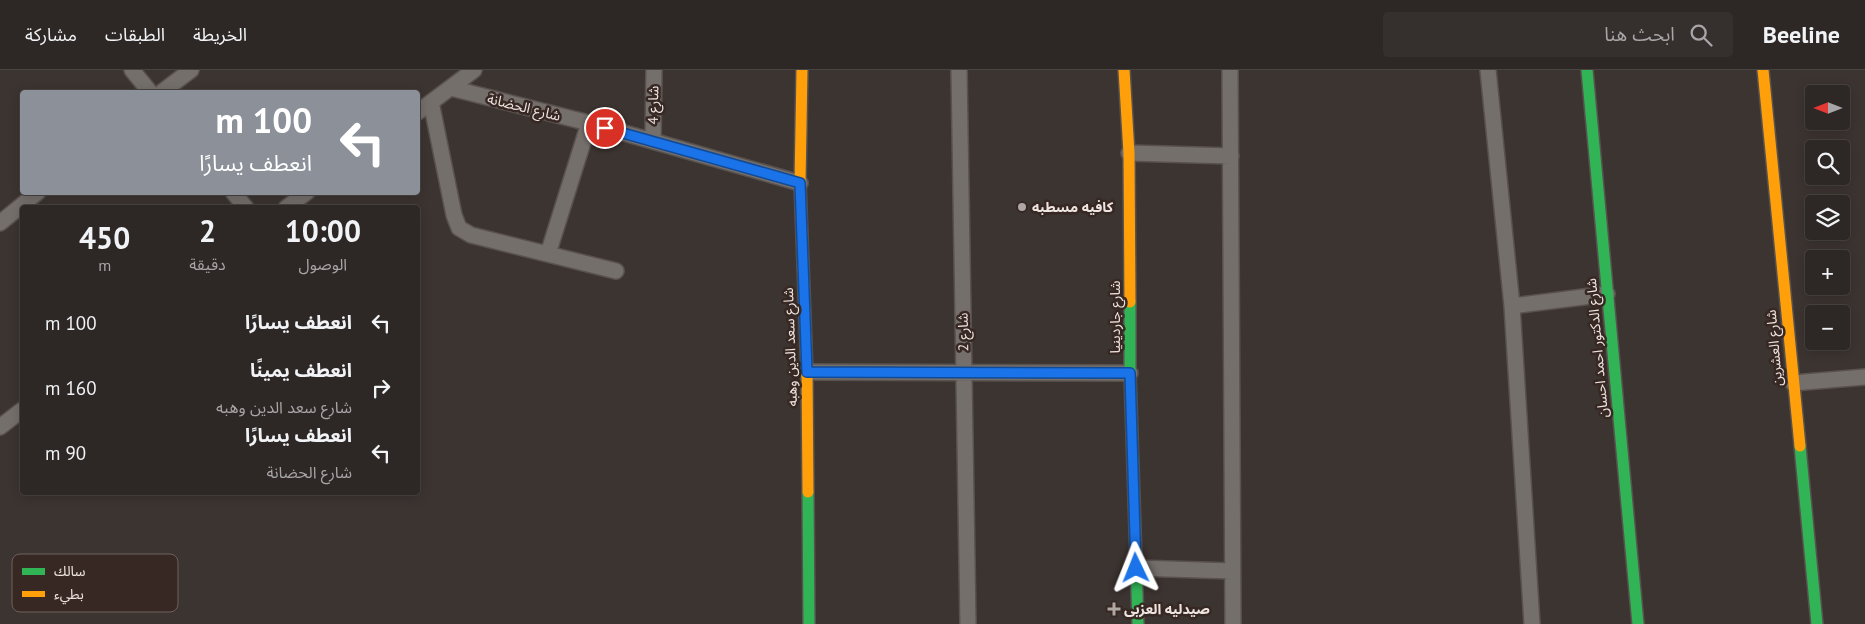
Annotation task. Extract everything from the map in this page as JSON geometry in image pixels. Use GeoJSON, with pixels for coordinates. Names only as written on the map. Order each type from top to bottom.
{"type":"FeatureCollection","features":[{"type":"Feature","properties":{"kind":"street"},"geometry":{"type":"LineString","coordinates":[[132,70],[148,90]]}},
{"type":"Feature","properties":{"kind":"street"},"geometry":{"type":"LineString","coordinates":[[165,90],[191,70]]}},
{"type":"Feature","properties":{"kind":"street"},"geometry":{"type":"LineString","coordinates":[[420,110],[474,70]]}},
{"type":"Feature","properties":{"kind":"street","name":"شارع 4"},"geometry":{"type":"LineString","coordinates":[[653,140],[654,70]]}},
{"type":"Feature","properties":{"kind":"street","name":"شارع سعد الدين وهبه"},"geometry":{"type":"LineString","coordinates":[[802,70],[800,183],[807,372],[809,624]]}},
{"type":"Feature","properties":{"kind":"street","name":"شارع 2"},"geometry":{"type":"LineString","coordinates":[[959,70],[968,624]]}},
{"type":"Feature","properties":{"kind":"street","name":"شارع جاردينيا"},"geometry":{"type":"LineString","coordinates":[[1124,70],[1129,153],[1130,373],[1138,624]]}},
{"type":"Feature","properties":{"kind":"street"},"geometry":{"type":"LineString","coordinates":[[1230,70],[1233,624]]}},
{"type":"Feature","properties":{"kind":"street"},"geometry":{"type":"LineString","coordinates":[[1488,70],[1512,306],[1532,624]]}},
{"type":"Feature","properties":{"kind":"street","name":"شارع الدكتور احمد احسان"},"geometry":{"type":"LineString","coordinates":[[1587,70],[1638,624]]}},
{"type":"Feature","properties":{"kind":"street","name":"شارع العشرين"},"geometry":{"type":"LineString","coordinates":[[1763,70],[1817,624]]}},
{"type":"Feature","properties":{"kind":"street","name":"شارع الحضانة"},"geometry":{"type":"LineString","coordinates":[[451,88],[653,140],[800,183]]}},
{"type":"Feature","properties":{"kind":"street"},"geometry":{"type":"LineString","coordinates":[[431,102],[454,215],[459,228],[471,235],[616,271]]}},
{"type":"Feature","properties":{"kind":"street"},"geometry":{"type":"LineString","coordinates":[[548,254],[589,123]]}},
{"type":"Feature","properties":{"kind":"street"},"geometry":{"type":"LineString","coordinates":[[1129,153],[1231,156]]}},
{"type":"Feature","properties":{"kind":"street"},"geometry":{"type":"LineString","coordinates":[[22,205],[34,195]]}},
{"type":"Feature","properties":{"kind":"street"},"geometry":{"type":"LineString","coordinates":[[235,195],[244,205]]}},
{"type":"Feature","properties":{"kind":"street"},"geometry":{"type":"LineString","coordinates":[[290,205],[303,195]]}},
{"type":"Feature","properties":{"kind":"street"},"geometry":{"type":"LineString","coordinates":[[0,223],[20,207]]}},
{"type":"Feature","properties":{"kind":"street"},"geometry":{"type":"LineString","coordinates":[[1512,306],[1607,294]]}},
{"type":"Feature","properties":{"kind":"street"},"geometry":{"type":"LineString","coordinates":[[807,372],[1130,373]]}},
{"type":"Feature","properties":{"kind":"street"},"geometry":{"type":"LineString","coordinates":[[1793,383],[1865,377]]}},
{"type":"Feature","properties":{"kind":"street"},"geometry":{"type":"LineString","coordinates":[[0,427],[20,412]]}},
{"type":"Feature","properties":{"kind":"street"},"geometry":{"type":"LineString","coordinates":[[1136,568],[1232,571]]}},
{"type":"Feature","properties":{"kind":"traffic: fast"},"geometry":{"type":"LineString","coordinates":[[1587,70],[1638,624]]}},
{"type":"Feature","properties":{"kind":"traffic: fast"},"geometry":{"type":"LineString","coordinates":[[1130,302],[1130,373],[1138,624]]}},
{"type":"Feature","properties":{"kind":"traffic: fast"},"geometry":{"type":"LineString","coordinates":[[1800,446],[1817,624]]}},
{"type":"Feature","properties":{"kind":"traffic: fast"},"geometry":{"type":"LineString","coordinates":[[808,492],[809,624]]}},
{"type":"Feature","properties":{"kind":"traffic: slow"},"geometry":{"type":"LineString","coordinates":[[802,70],[800,183],[807,372],[808,492]]}},
{"type":"Feature","properties":{"kind":"traffic: slow"},"geometry":{"type":"LineString","coordinates":[[1124,70],[1129,153],[1130,302]]}},
{"type":"Feature","properties":{"kind":"traffic: slow"},"geometry":{"type":"LineString","coordinates":[[1763,70],[1800,446]]}},
{"type":"Feature","properties":{"kind":"place","name":"كافيه مسطبه"},"geometry":{"type":"Point","coordinates":[1022,207]}},
{"type":"Feature","properties":{"kind":"place","name":"صيدليه العزبى"},"geometry":{"type":"Point","coordinates":[1114,609]}},
{"type":"Feature","properties":{"kind":"route"},"geometry":{"type":"LineString","coordinates":[[605,128],[800,183],[807,372],[1130,373],[1136,568]]}}]}
